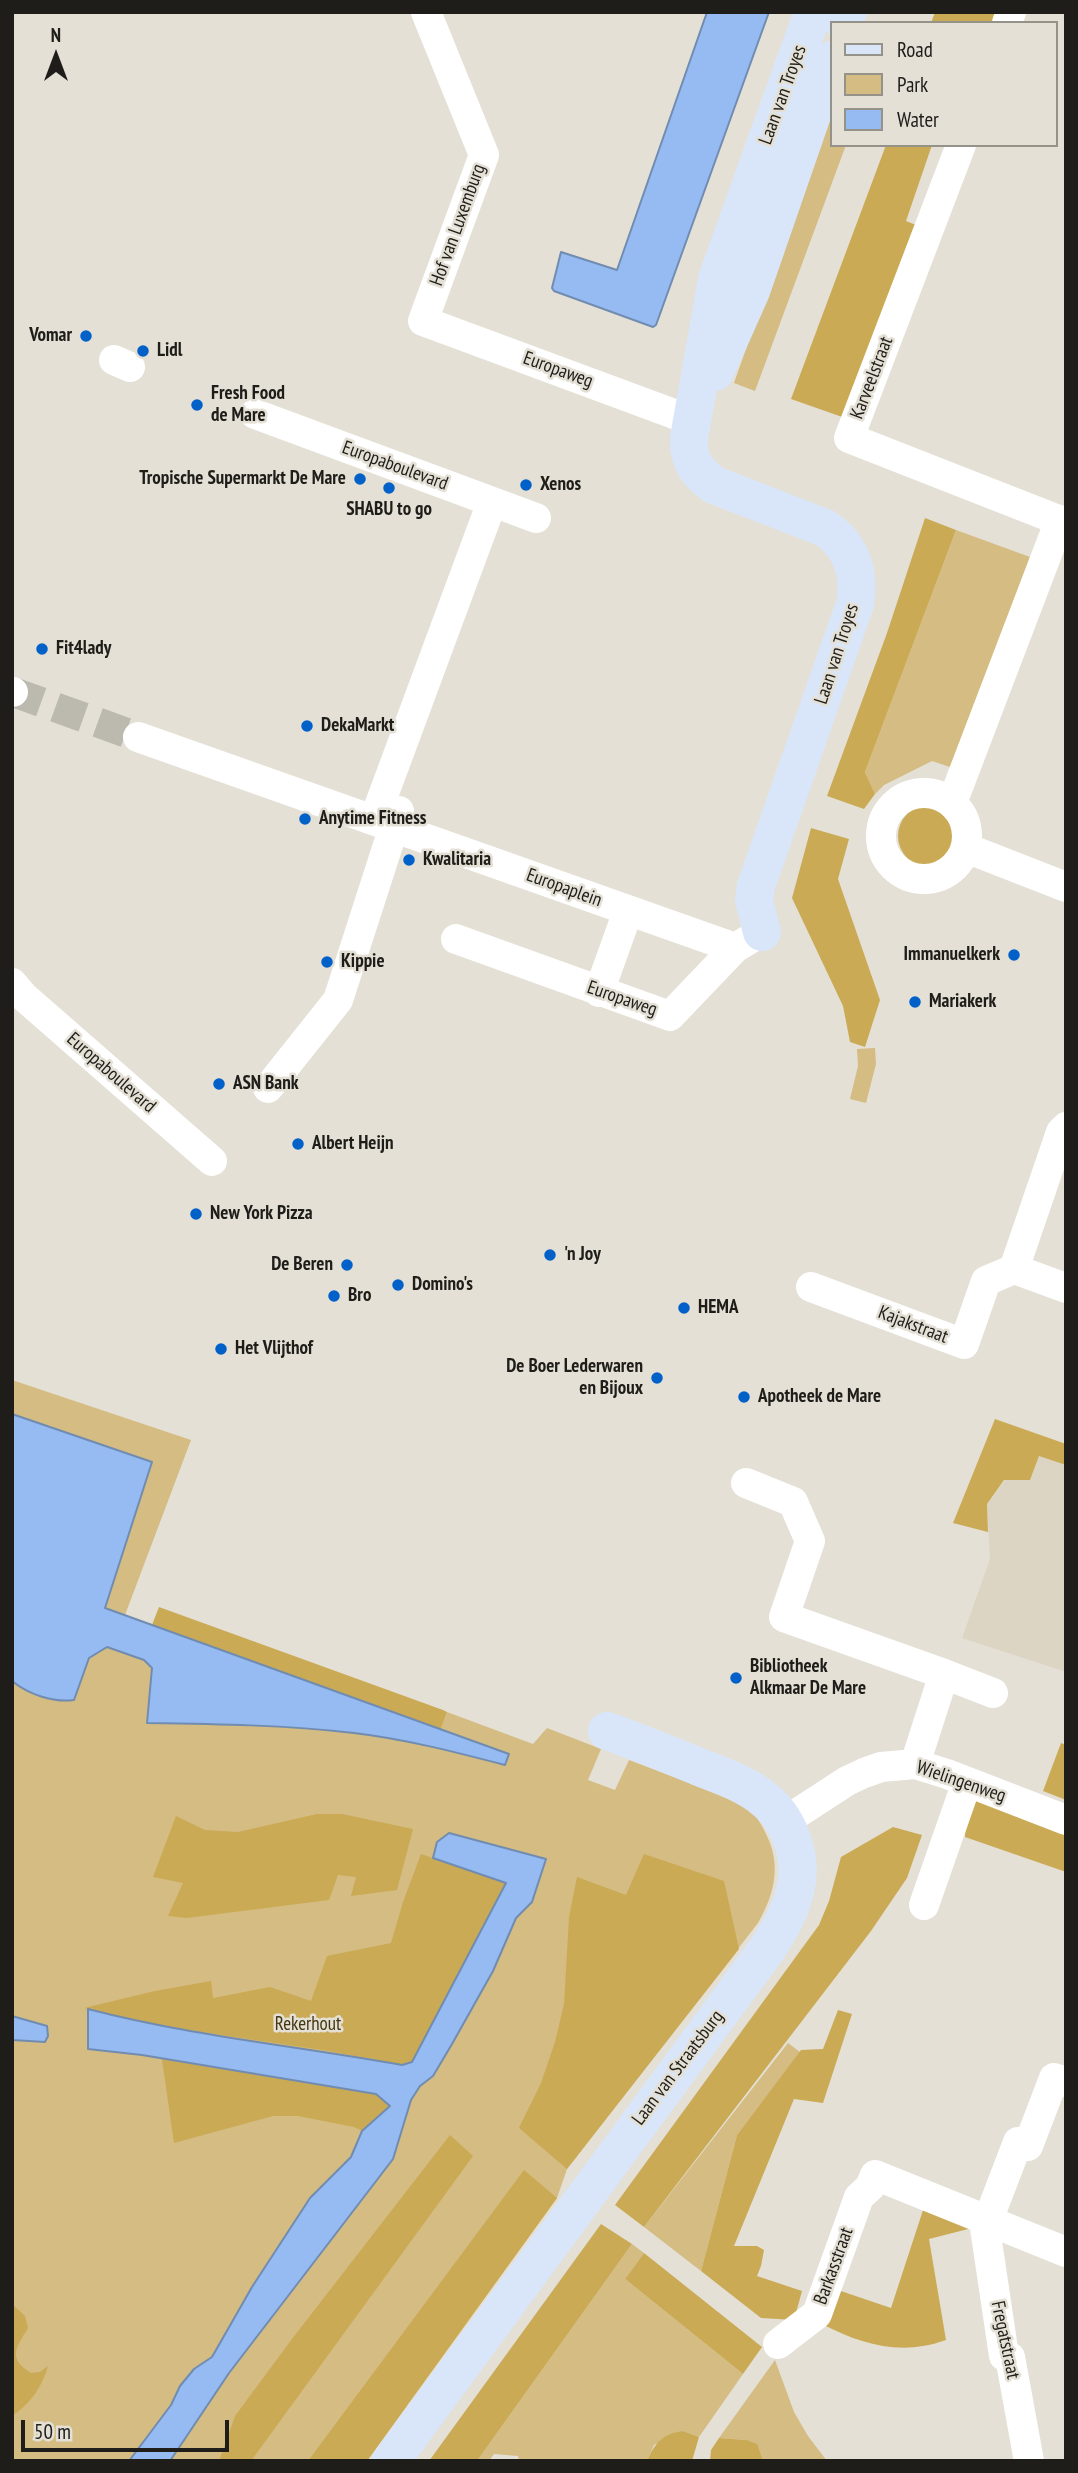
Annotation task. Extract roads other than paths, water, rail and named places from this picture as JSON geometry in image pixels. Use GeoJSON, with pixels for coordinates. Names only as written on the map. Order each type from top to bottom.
{"type":"FeatureCollection","features":[{"type":"Feature","properties":{"kind":"street","name":"Hof van Luxemburg"},"geometry":{"type":"LineString","coordinates":[[423,321],[484,155],[426,12]]}},
{"type":"Feature","properties":{"kind":"street","name":"Laan van Troyes"},"geometry":{"type":"LineString","coordinates":[[749,940],[756,886],[855,604],[857,580],[849,551],[837,536],[825,528],[714,485],[703,477],[690,457],[689,438],[717,279],[813,12]]}},
{"type":"Feature","properties":{"kind":"street","name":"Laan van Troyes"},"geometry":{"type":"LineString","coordinates":[[693,421],[751,292],[830,63]]}},
{"type":"Feature","properties":{"kind":"street","name":"Karveelstraat"},"geometry":{"type":"LineString","coordinates":[[952,803],[1063,522],[849,438],[960,147]]}},
{"type":"Feature","properties":{"kind":"street","name":"Europaweg"},"geometry":{"type":"LineString","coordinates":[[423,321],[693,421]]}},
{"type":"Feature","properties":{"kind":"street","name":"Europaboulevard"},"geometry":{"type":"LineString","coordinates":[[255,414],[536,519]]}},
{"type":"Feature","properties":{"kind":"street"},"geometry":{"type":"LineString","coordinates":[[268,1088],[338,1000],[384,824],[492,502]]}},
{"type":"Feature","properties":{"kind":"street"},"geometry":{"type":"LineString","coordinates":[[138,737],[384,824]]}},
{"type":"Feature","properties":{"kind":"street"},"geometry":{"type":"LineString","coordinates":[[384,824],[408,786]]}},
{"type":"Feature","properties":{"kind":"street"},"geometry":{"type":"LineString","coordinates":[[914,794],[940,796],[952,803],[961,812],[968,836],[960,860],[951,871],[924,880],[910,877],[898,870],[888,860],[882,847],[884,819],[891,808],[901,799],[914,794]]}},
{"type":"Feature","properties":{"kind":"street","name":"Europaplein"},"geometry":{"type":"LineString","coordinates":[[384,824],[628,911],[749,940]]}},
{"type":"Feature","properties":{"kind":"street"},"geometry":{"type":"LineString","coordinates":[[966,848],[1066,887]]}},
{"type":"Feature","properties":{"kind":"street"},"geometry":{"type":"LineString","coordinates":[[600,992],[628,911]]}},
{"type":"Feature","properties":{"kind":"street","name":"Europaweg"},"geometry":{"type":"LineString","coordinates":[[456,939],[670,1016],[749,940]]}},
{"type":"Feature","properties":{"kind":"street","name":"Europaboulevard"},"geometry":{"type":"LineString","coordinates":[[12,983],[23,996],[212,1161]]}},
{"type":"Feature","properties":{"kind":"street"},"geometry":{"type":"LineString","coordinates":[[1066,1127],[1061,1132],[1014,1269],[1066,1288]]}},
{"type":"Feature","properties":{"kind":"street","name":"Kajakstraat"},"geometry":{"type":"LineString","coordinates":[[811,1287],[964,1344],[986,1281],[1014,1269]]}},
{"type":"Feature","properties":{"kind":"street"},"geometry":{"type":"LineString","coordinates":[[746,1483],[793,1502],[810,1541],[784,1617],[993,1693]]}},
{"type":"Feature","properties":{"kind":"street"},"geometry":{"type":"LineString","coordinates":[[915,1764],[944,1674]]}},
{"type":"Feature","properties":{"kind":"street","name":"Laan van Straatsburg"},"geometry":{"type":"LineString","coordinates":[[391,2461],[770,1944],[786,1916],[795,1892],[796,1853],[784,1822],[761,1796],[607,1731]]}},
{"type":"Feature","properties":{"kind":"street","name":"Wielingenweg"},"geometry":{"type":"LineString","coordinates":[[784,1822],[864,1773],[915,1764],[1066,1820]]}},
{"type":"Feature","properties":{"kind":"street"},"geometry":{"type":"LineString","coordinates":[[924,1905],[967,1782]]}},
{"type":"Feature","properties":{"kind":"street","name":"Fregatstraat"},"geometry":{"type":"LineString","coordinates":[[1029,2461],[1010,2357],[1004,2356],[985,2228],[1018,2142],[1028,2146],[1054,2078],[1066,2082]]}},
{"type":"Feature","properties":{"kind":"street","name":"Barkasstraat"},"geometry":{"type":"LineString","coordinates":[[778,2344],[817,2314],[859,2197],[870,2187],[875,2175],[988,2219]]}},
{"type":"Feature","properties":{"kind":"street"},"geometry":{"type":"LineString","coordinates":[[988,2219],[1066,2252]]}},
{"type":"Feature","properties":{"kind":"water"},"geometry":{"type":"Polygon","coordinates":[[[707,12],[769,12],[656,325],[653,327],[552,288],[561,252],[617,270],[707,12]]]}},
{"type":"Feature","properties":{"kind":"water"},"geometry":{"type":"Polygon","coordinates":[[[12,1414],[152,1462],[105,1608],[509,1754],[505,1765],[411,1742],[354,1733],[225,1724],[147,1723],[152,1668],[144,1660],[107,1647],[89,1658],[74,1700],[49,1699],[18,1686],[12,1681],[12,1414]]]}},
{"type":"Feature","properties":{"kind":"water"},"geometry":{"type":"Polygon","coordinates":[[[449,1833],[546,1859],[532,1902],[516,1918],[493,1971],[433,2076],[420,2086],[411,2100],[393,2159],[229,2373],[170,2461],[129,2461],[171,2405],[180,2386],[194,2369],[212,2357],[252,2287],[310,2198],[351,2157],[362,2131],[390,2106],[376,2094],[142,2055],[88,2049],[88,2009],[205,2034],[402,2065],[412,2062],[506,1883],[433,1858],[437,1842],[449,1833]]]}},
{"type":"Feature","properties":{"kind":"water"},"geometry":{"type":"Polygon","coordinates":[[[12,2016],[47,2026],[48,2036],[45,2042],[12,2040],[12,2016]]]}},
{"type":"Feature","properties":{"kind":"tunnel"},"geometry":{"type":"LineString","coordinates":[[13,692],[138,737]]}},
{"type":"Feature","properties":{"kind":"place","name":"Vomar"},"geometry":{"type":"Point","coordinates":[86,336]}},
{"type":"Feature","properties":{"kind":"place","name":"Lidl"},"geometry":{"type":"Point","coordinates":[143,351]}},
{"type":"Feature","properties":{"kind":"place","name":"Fresh Food de Mare"},"geometry":{"type":"Point","coordinates":[197,405]}},
{"type":"Feature","properties":{"kind":"place","name":"Tropische Supermarkt De Mare"},"geometry":{"type":"Point","coordinates":[360,479]}},
{"type":"Feature","properties":{"kind":"place","name":"Xenos"},"geometry":{"type":"Point","coordinates":[526,485]}},
{"type":"Feature","properties":{"kind":"place","name":"SHABU to go"},"geometry":{"type":"Point","coordinates":[389,488]}},
{"type":"Feature","properties":{"kind":"place","name":"Fit4lady"},"geometry":{"type":"Point","coordinates":[42,649]}},
{"type":"Feature","properties":{"kind":"place","name":"DekaMarkt"},"geometry":{"type":"Point","coordinates":[307,726]}},
{"type":"Feature","properties":{"kind":"place","name":"Anytime Fitness"},"geometry":{"type":"Point","coordinates":[305,819]}},
{"type":"Feature","properties":{"kind":"place","name":"Kwalitaria"},"geometry":{"type":"Point","coordinates":[409,860]}},
{"type":"Feature","properties":{"kind":"place","name":"Immanuelkerk"},"geometry":{"type":"Point","coordinates":[1014,955]}},
{"type":"Feature","properties":{"kind":"place","name":"Kippie"},"geometry":{"type":"Point","coordinates":[327,962]}},
{"type":"Feature","properties":{"kind":"place","name":"Mariakerk"},"geometry":{"type":"Point","coordinates":[915,1002]}},
{"type":"Feature","properties":{"kind":"place","name":"ASN Bank"},"geometry":{"type":"Point","coordinates":[219,1084]}},
{"type":"Feature","properties":{"kind":"place","name":"Albert Heijn"},"geometry":{"type":"Point","coordinates":[298,1144]}},
{"type":"Feature","properties":{"kind":"place","name":"New York Pizza"},"geometry":{"type":"Point","coordinates":[196,1214]}},
{"type":"Feature","properties":{"kind":"place","name":"'n Joy"},"geometry":{"type":"Point","coordinates":[550,1255]}},
{"type":"Feature","properties":{"kind":"place","name":"De Beren"},"geometry":{"type":"Point","coordinates":[347,1265]}},
{"type":"Feature","properties":{"kind":"place","name":"Domino's"},"geometry":{"type":"Point","coordinates":[398,1285]}},
{"type":"Feature","properties":{"kind":"place","name":"Bro"},"geometry":{"type":"Point","coordinates":[334,1296]}},
{"type":"Feature","properties":{"kind":"place","name":"HEMA"},"geometry":{"type":"Point","coordinates":[684,1308]}},
{"type":"Feature","properties":{"kind":"place","name":"Het Vlijthof"},"geometry":{"type":"Point","coordinates":[221,1349]}},
{"type":"Feature","properties":{"kind":"place","name":"De Boer Lederwaren en Bijoux"},"geometry":{"type":"Point","coordinates":[657,1378]}},
{"type":"Feature","properties":{"kind":"place","name":"Apotheek de Mare"},"geometry":{"type":"Point","coordinates":[744,1397]}},
{"type":"Feature","properties":{"kind":"place","name":"Bibliotheek Alkmaar De Mare"},"geometry":{"type":"Point","coordinates":[736,1678]}},
{"type":"Feature","properties":{"kind":"park label","name":"Rekerhout"},"geometry":{"type":"Point","coordinates":[308,2025]}}]}
